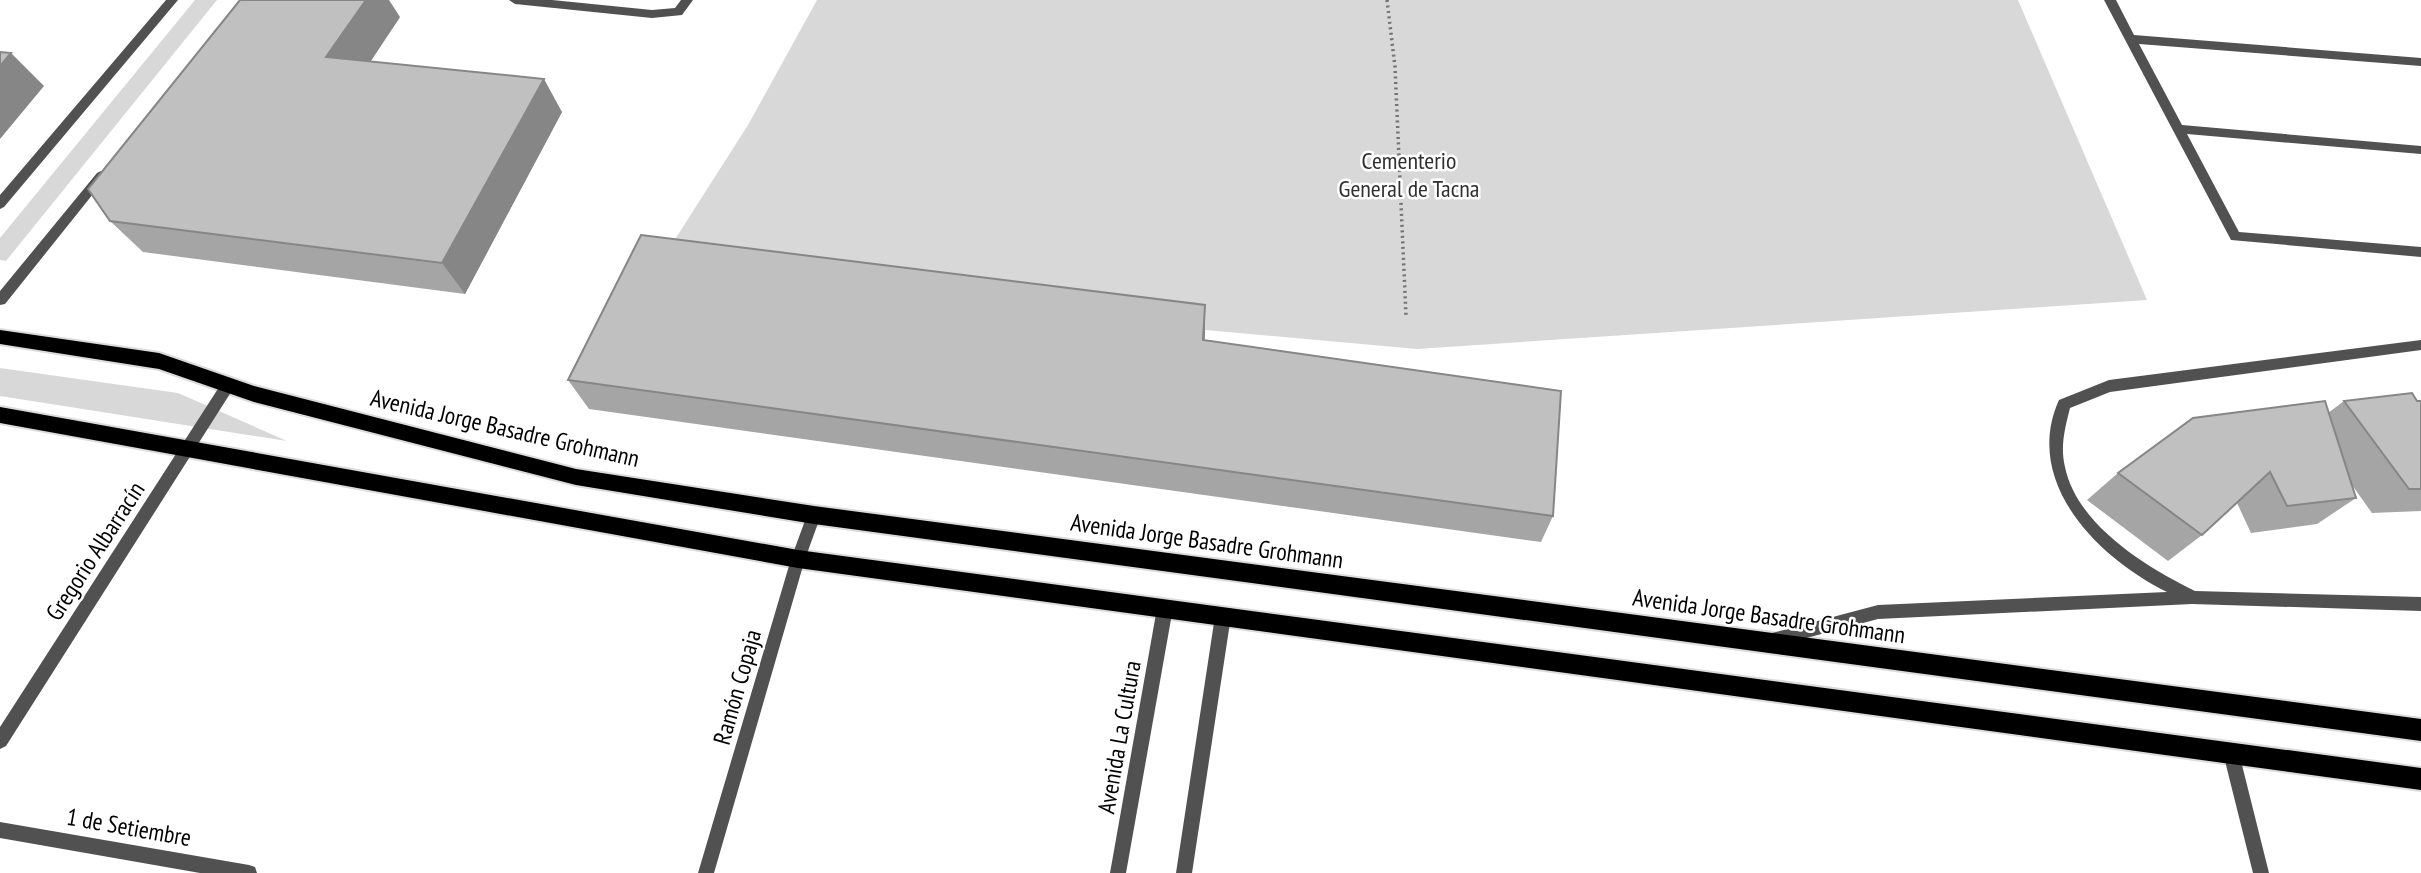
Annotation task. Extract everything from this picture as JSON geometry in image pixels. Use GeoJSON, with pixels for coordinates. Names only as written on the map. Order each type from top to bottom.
{"type":"FeatureCollection","features":[{"type":"Feature","properties":{"kind":"highway","name":"Avenida Jorge Basadre Grohmann"},"geometry":{"type":"LineString","coordinates":[[0,337],[159,361],[228,385],[576,477],[814,515],[2421,730]]}},
{"type":"Feature","properties":{"kind":"highway"},"geometry":{"type":"LineString","coordinates":[[0,415],[798,559],[2421,779]]}},
{"type":"Feature","properties":{"kind":"street"},"geometry":{"type":"LineString","coordinates":[[0,204],[172,0]]}},
{"type":"Feature","properties":{"kind":"street"},"geometry":{"type":"LineString","coordinates":[[515,0],[652,13],[678,12],[687,0]]}},
{"type":"Feature","properties":{"kind":"street"},"geometry":{"type":"LineString","coordinates":[[2110,0],[2235,237],[2421,252]]}},
{"type":"Feature","properties":{"kind":"street"},"geometry":{"type":"LineString","coordinates":[[2130,39],[2421,62]]}},
{"type":"Feature","properties":{"kind":"street"},"geometry":{"type":"LineString","coordinates":[[2178,129],[2421,150]]}},
{"type":"Feature","properties":{"kind":"street"},"geometry":{"type":"LineString","coordinates":[[0,300],[106,170]]}},
{"type":"Feature","properties":{"kind":"street"},"geometry":{"type":"LineString","coordinates":[[2194,598],[2136,567],[2101,538],[2081,514],[2057,467],[2054,444],[2056,423],[2064,404],[2109,386],[2421,345]]}},
{"type":"Feature","properties":{"kind":"street","name":"Gregorio Albarracín"},"geometry":{"type":"LineString","coordinates":[[0,741],[228,385]]}},
{"type":"Feature","properties":{"kind":"street","name":"Ramón Copaja"},"geometry":{"type":"LineString","coordinates":[[706,873],[798,559],[814,515]]}},
{"type":"Feature","properties":{"kind":"street"},"geometry":{"type":"LineString","coordinates":[[1765,642],[1878,612],[2194,598],[2421,604]]}},
{"type":"Feature","properties":{"kind":"street","name":"Avenida La Cultura"},"geometry":{"type":"LineString","coordinates":[[1118,873],[1165,608]]}},
{"type":"Feature","properties":{"kind":"street"},"geometry":{"type":"LineString","coordinates":[[1184,873],[1223,616]]}},
{"type":"Feature","properties":{"kind":"street"},"geometry":{"type":"LineString","coordinates":[[2231,753],[2261,873]]}},
{"type":"Feature","properties":{"kind":"street","name":"1 de Setiembre"},"geometry":{"type":"LineString","coordinates":[[0,830],[249,873]]}},
{"type":"Feature","properties":{"kind":"path"},"geometry":{"type":"LineString","coordinates":[[1387,0],[1395,67],[1406,316]]}},
{"type":"Feature","properties":{"kind":"green space"},"geometry":{"type":"Polygon","coordinates":[[[195,0],[217,0],[6,261],[0,260],[0,238],[195,0]]]}},
{"type":"Feature","properties":{"kind":"green space","name":"Cementerio General de Tacna"},"geometry":{"type":"Polygon","coordinates":[[[817,0],[2018,0],[2147,300],[1417,349],[1061,317],[658,266],[748,125],[817,0]]]}},
{"type":"Feature","properties":{"kind":"green space"},"geometry":{"type":"Polygon","coordinates":[[[0,368],[178,393],[287,441],[0,396],[0,368]]]}},
{"type":"Feature","properties":{"kind":"building"},"geometry":{"type":"Polygon","coordinates":[[[240,0],[366,0],[326,57],[544,79],[442,263],[110,221],[88,189],[240,0]]]}},
{"type":"Feature","properties":{"kind":"building"},"geometry":{"type":"Polygon","coordinates":[[[0,52],[11,53],[0,66],[0,52]]]}},
{"type":"Feature","properties":{"kind":"building"},"geometry":{"type":"Polygon","coordinates":[[[641,235],[1205,305],[1203,340],[1561,391],[1553,516],[568,380],[641,235]]]}},
{"type":"Feature","properties":{"kind":"building"},"geometry":{"type":"Polygon","coordinates":[[[2412,393],[2417,401],[2421,401],[2421,489],[2409,489],[2344,401],[2412,393]]]}},
{"type":"Feature","properties":{"kind":"building"},"geometry":{"type":"Polygon","coordinates":[[[2325,401],[2356,498],[2287,506],[2270,472],[2202,535],[2118,473],[2193,418],[2325,401]]]}}]}
